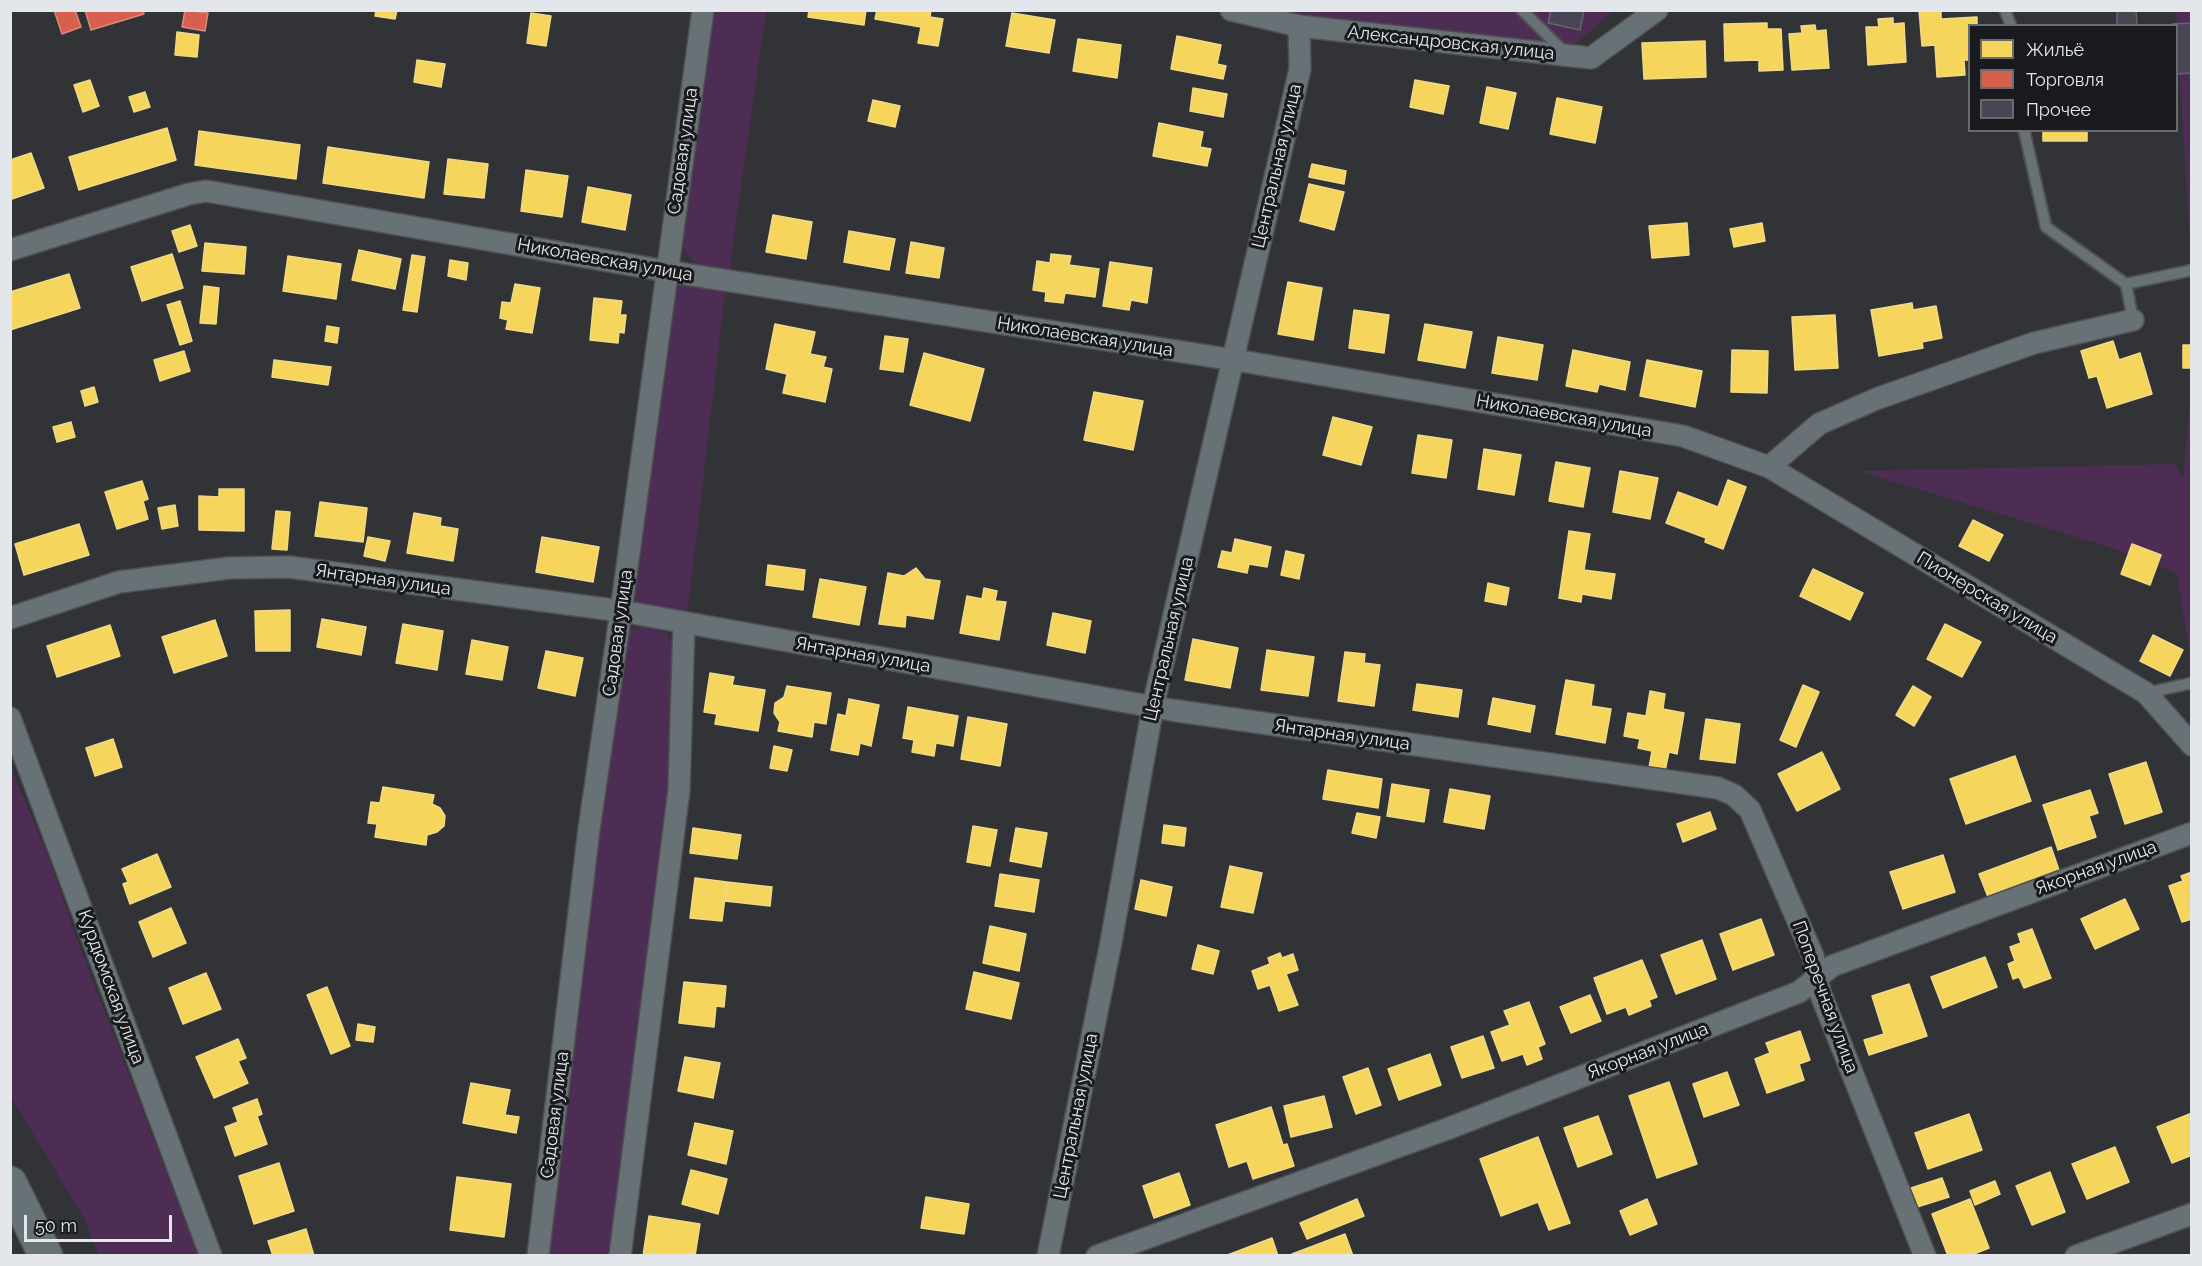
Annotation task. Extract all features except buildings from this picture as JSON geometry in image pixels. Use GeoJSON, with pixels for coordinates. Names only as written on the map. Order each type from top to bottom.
{"type":"FeatureCollection","features":[{"type":"Feature","properties":{"kind":"main road"},"geometry":{"type":"LineString","coordinates":[[10,1183],[46,1256]]}},
{"type":"Feature","properties":{"kind":"street","name":"Садовая улица"},"geometry":{"type":"LineString","coordinates":[[538,1256],[589,829],[703,10]]}},
{"type":"Feature","properties":{"kind":"street","name":"Александровская улица"},"geometry":{"type":"LineString","coordinates":[[1231,10],[1591,58],[1657,10]]}},
{"type":"Feature","properties":{"kind":"street","name":"Центральная улица"},"geometry":{"type":"LineString","coordinates":[[1048,1256],[1111,942],[1153,706],[1300,69],[1293,18]]}},
{"type":"Feature","properties":{"kind":"street","name":"Николаевская улица"},"geometry":{"type":"LineString","coordinates":[[10,250],[189,194],[206,191],[666,271],[1232,360],[1683,436],[1769,467]]}},
{"type":"Feature","properties":{"kind":"street"},"geometry":{"type":"LineString","coordinates":[[1769,467],[1819,424],[1876,399],[2034,342],[2133,320]]}},
{"type":"Feature","properties":{"kind":"street","name":"Пионерская улица"},"geometry":{"type":"LineString","coordinates":[[1769,467],[2146,693],[2192,745]]}},
{"type":"Feature","properties":{"kind":"street","name":"Янтарная улица"},"geometry":{"type":"LineString","coordinates":[[10,618],[119,582],[230,568],[289,567],[621,611],[1153,706],[1718,788]]}},
{"type":"Feature","properties":{"kind":"street"},"geometry":{"type":"LineString","coordinates":[[620,1256],[679,790],[684,624]]}},
{"type":"Feature","properties":{"kind":"street","name":"Курдюмская улица"},"geometry":{"type":"LineString","coordinates":[[10,718],[211,1256]]}},
{"type":"Feature","properties":{"kind":"street","name":"Поперечная улица"},"geometry":{"type":"LineString","coordinates":[[1718,788],[1734,795],[1750,810],[1813,956],[1817,978],[1925,1256]]}},
{"type":"Feature","properties":{"kind":"street","name":"Якорная улица"},"geometry":{"type":"LineString","coordinates":[[1097,1256],[1447,1129],[1799,992],[1832,966],[2192,833]]}},
{"type":"Feature","properties":{"kind":"street"},"geometry":{"type":"LineString","coordinates":[[2076,1256],[2192,1214]]}},
{"type":"Feature","properties":{"kind":"lane"},"geometry":{"type":"LineString","coordinates":[[1522,10],[1565,53],[1604,49]]}},
{"type":"Feature","properties":{"kind":"lane"},"geometry":{"type":"LineString","coordinates":[[2024,132],[2046,227],[2126,284],[2133,320]]}},
{"type":"Feature","properties":{"kind":"lane"},"geometry":{"type":"LineString","coordinates":[[2126,284],[2192,270]]}},
{"type":"Feature","properties":{"kind":"lane"},"geometry":{"type":"LineString","coordinates":[[2146,693],[2192,683]]}},
{"type":"Feature","properties":{"kind":"shaded area"},"geometry":{"type":"Polygon","coordinates":[[[709,11],[766,11],[729,272],[705,267],[693,261],[680,239],[709,11]]]}},
{"type":"Feature","properties":{"kind":"shaded area"},"geometry":{"type":"Polygon","coordinates":[[[1265,11],[1613,11],[1565,53],[1265,11]]]}},
{"type":"Feature","properties":{"kind":"shaded area"},"geometry":{"type":"Polygon","coordinates":[[[2176,11],[2191,11],[2191,263],[2178,24],[2176,11]]]}},
{"type":"Feature","properties":{"kind":"shaded area"},"geometry":{"type":"Polygon","coordinates":[[[690,279],[726,285],[687,617],[639,610],[628,595],[654,412],[677,287],[690,279]]]}},
{"type":"Feature","properties":{"kind":"shaded area"},"geometry":{"type":"Polygon","coordinates":[[[2191,388],[2191,663],[2177,573],[2106,546],[1858,471],[2176,464],[2183,479],[2191,388]]]}},
{"type":"Feature","properties":{"kind":"shaded area"},"geometry":{"type":"Polygon","coordinates":[[[643,626],[667,633],[675,648],[671,789],[613,1255],[545,1256],[595,831],[627,632],[643,626]]]}},
{"type":"Feature","properties":{"kind":"shaded area"},"geometry":{"type":"Polygon","coordinates":[[[11,768],[48,856],[75,934],[198,1255],[99,1255],[85,1220],[11,1097],[11,768]]]}}]}
